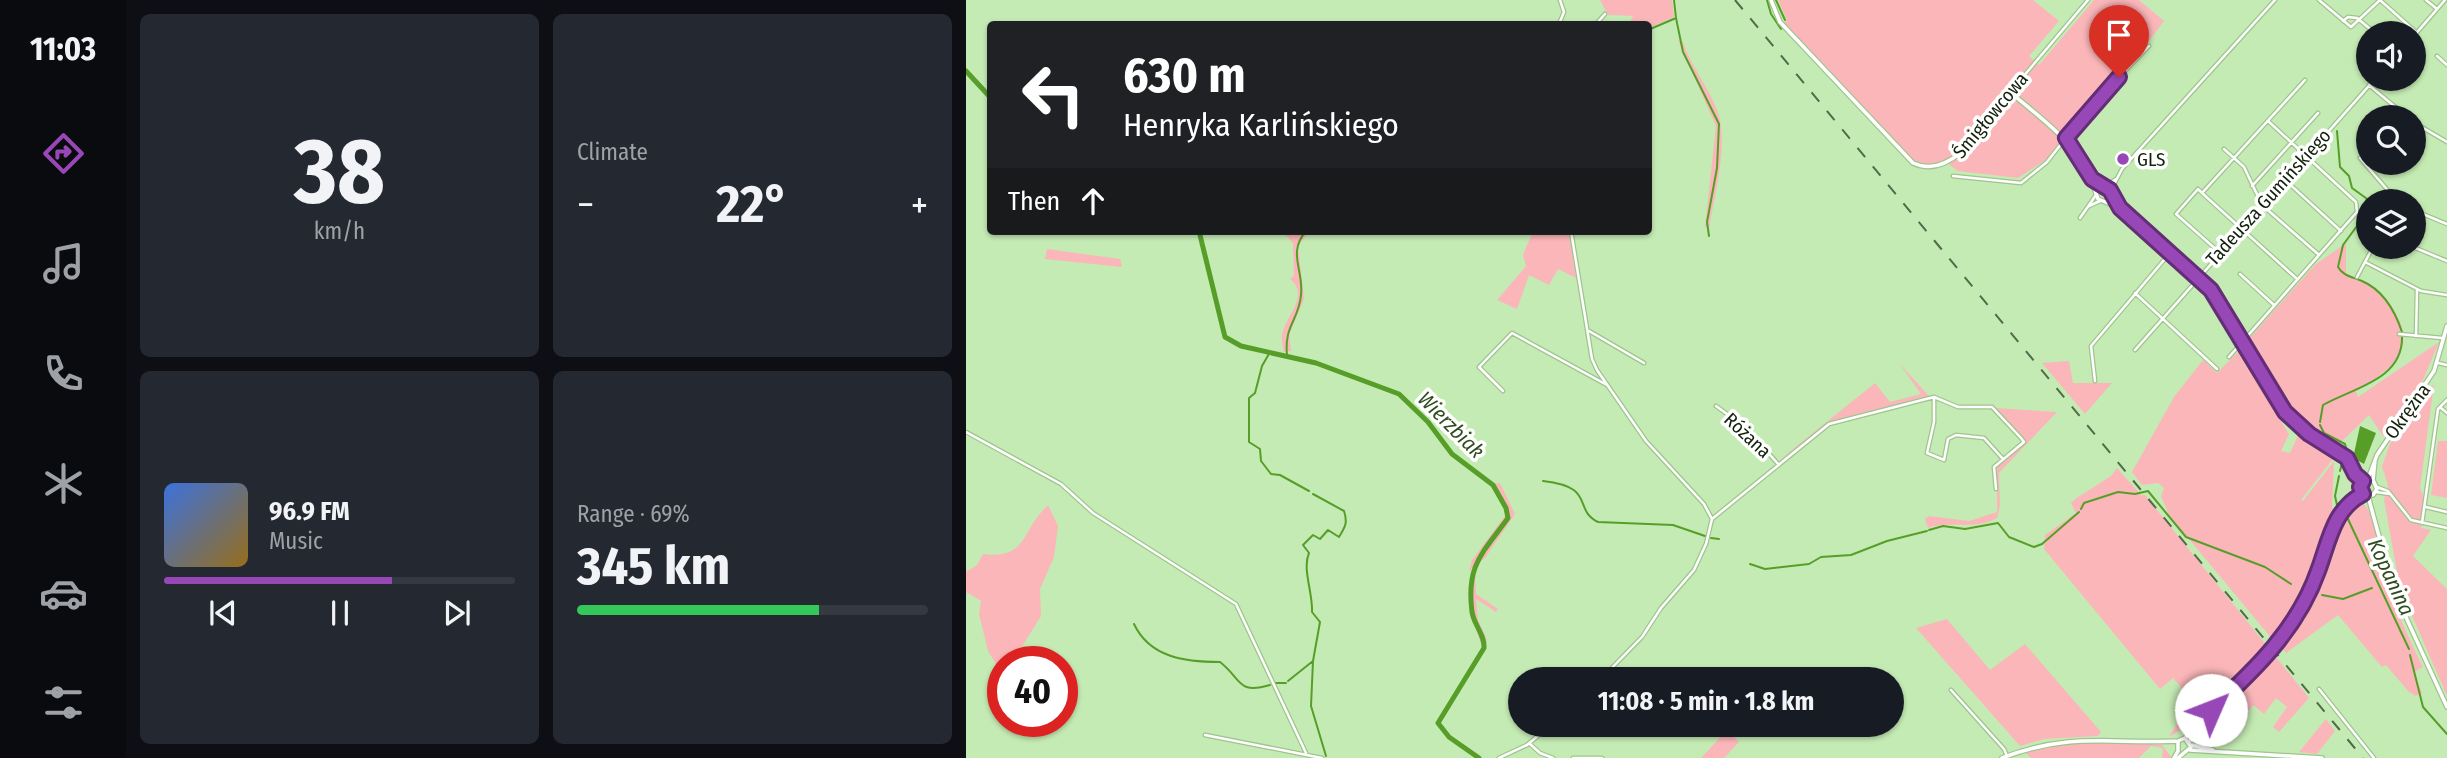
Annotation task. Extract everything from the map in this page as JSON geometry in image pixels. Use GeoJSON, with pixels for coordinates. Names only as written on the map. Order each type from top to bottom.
{"type":"FeatureCollection","features":[{"type":"Feature","properties":{"kind":"street"},"geometry":{"type":"LineString","coordinates":[[1560,0],[1564,12],[1560,21]]}},
{"type":"Feature","properties":{"kind":"street","name":"Śmigłowcowa"},"geometry":{"type":"LineString","coordinates":[[1770,0],[1774,12],[1788,32],[1903,154],[1917,165],[1932,168],[1949,163],[2088,0]]}},
{"type":"Feature","properties":{"kind":"street"},"geometry":{"type":"LineString","coordinates":[[2080,218],[2096,194],[2116,179],[2275,0]]}},
{"type":"Feature","properties":{"kind":"street"},"geometry":{"type":"LineString","coordinates":[[2319,0],[2351,27],[2356,24]]}},
{"type":"Feature","properties":{"kind":"street"},"geometry":{"type":"LineString","coordinates":[[2342,21],[2353,17],[2360,21],[2380,0],[2404,21]]}},
{"type":"Feature","properties":{"kind":"street"},"geometry":{"type":"LineString","coordinates":[[2426,0],[2437,10]]}},
{"type":"Feature","properties":{"kind":"street"},"geometry":{"type":"LineString","coordinates":[[2426,23],[2446,0]]}},
{"type":"Feature","properties":{"kind":"street"},"geometry":{"type":"LineString","coordinates":[[1599,21],[1605,14]]}},
{"type":"Feature","properties":{"kind":"street"},"geometry":{"type":"LineString","coordinates":[[1953,176],[2018,184],[2047,162],[2091,106],[2149,46]]}},
{"type":"Feature","properties":{"kind":"street"},"geometry":{"type":"LineString","coordinates":[[2437,55],[2447,65]]}},
{"type":"Feature","properties":{"kind":"street"},"geometry":{"type":"LineString","coordinates":[[2202,193],[2305,80]]}},
{"type":"Feature","properties":{"kind":"street","name":"Tadeusza Gumińskiego"},"geometry":{"type":"LineString","coordinates":[[2135,350],[2364,91]]}},
{"type":"Feature","properties":{"kind":"street"},"geometry":{"type":"LineString","coordinates":[[2376,91],[2393,105]]}},
{"type":"Feature","properties":{"kind":"street"},"geometry":{"type":"LineString","coordinates":[[2010,92],[2066,138],[2092,179],[2100,201]]}},
{"type":"Feature","properties":{"kind":"street"},"geometry":{"type":"LineString","coordinates":[[2252,186],[2318,113]]}},
{"type":"Feature","properties":{"kind":"street"},"geometry":{"type":"LineString","coordinates":[[2229,357],[2357,212],[2356,202],[2268,121]]}},
{"type":"Feature","properties":{"kind":"street"},"geometry":{"type":"LineString","coordinates":[[2426,130],[2447,142]]}},
{"type":"Feature","properties":{"kind":"street"},"geometry":{"type":"LineString","coordinates":[[2224,149],[2246,170],[2262,205],[2319,254]]}},
{"type":"Feature","properties":{"kind":"street"},"geometry":{"type":"LineString","coordinates":[[2375,175],[2387,189]]}},
{"type":"Feature","properties":{"kind":"street"},"geometry":{"type":"LineString","coordinates":[[2092,179],[2111,194],[2120,208]]}},
{"type":"Feature","properties":{"kind":"street"},"geometry":{"type":"LineString","coordinates":[[2107,201],[2116,179]]}},
{"type":"Feature","properties":{"kind":"street"},"geometry":{"type":"LineString","coordinates":[[2284,179],[2341,231]]}},
{"type":"Feature","properties":{"kind":"street"},"geometry":{"type":"LineString","coordinates":[[2219,252],[2176,214],[2198,189],[2297,279]]}},
{"type":"Feature","properties":{"kind":"street"},"geometry":{"type":"LineString","coordinates":[[2089,206],[2107,201],[2120,208],[2197,277],[2213,293],[2285,412],[2309,434],[2347,458],[2355,474],[2368,488],[2394,591],[2447,706]]}},
{"type":"Feature","properties":{"kind":"street"},"geometry":{"type":"LineString","coordinates":[[2426,215],[2447,224]]}},
{"type":"Feature","properties":{"kind":"street"},"geometry":{"type":"LineString","coordinates":[[1572,235],[1594,363],[1646,441],[1704,504],[1712,519]]}},
{"type":"Feature","properties":{"kind":"street"},"geometry":{"type":"LineString","coordinates":[[2426,252],[2447,261]]}},
{"type":"Feature","properties":{"kind":"street"},"geometry":{"type":"LineString","coordinates":[[2095,381],[2091,346],[2170,253]]}},
{"type":"Feature","properties":{"kind":"street"},"geometry":{"type":"LineString","coordinates":[[2357,276],[2367,259]]}},
{"type":"Feature","properties":{"kind":"street"},"geometry":{"type":"LineString","coordinates":[[2365,262],[2417,289],[2447,295]]}},
{"type":"Feature","properties":{"kind":"street"},"geometry":{"type":"LineString","coordinates":[[2240,274],[2274,305]]}},
{"type":"Feature","properties":{"kind":"street"},"geometry":{"type":"LineString","coordinates":[[2416,336],[2417,289]]}},
{"type":"Feature","properties":{"kind":"street"},"geometry":{"type":"LineString","coordinates":[[2135,293],[2164,317],[2217,369]]}},
{"type":"Feature","properties":{"kind":"street","name":"Okrężna"},"geometry":{"type":"LineString","coordinates":[[2368,488],[2377,455],[2420,396],[2438,363],[2447,326]]}},
{"type":"Feature","properties":{"kind":"street"},"geometry":{"type":"LineString","coordinates":[[1589,331],[1643,363]]}},
{"type":"Feature","properties":{"kind":"street"},"geometry":{"type":"LineString","coordinates":[[1503,391],[1479,367],[1512,333],[1607,385]]}},
{"type":"Feature","properties":{"kind":"street"},"geometry":{"type":"LineString","coordinates":[[2399,334],[2445,338]]}},
{"type":"Feature","properties":{"kind":"street"},"geometry":{"type":"LineString","coordinates":[[2438,363],[2447,365]]}},
{"type":"Feature","properties":{"kind":"street"},"geometry":{"type":"LineString","coordinates":[[1613,667],[1642,637],[1661,608],[1694,570],[1706,544],[1712,519],[1829,424],[1934,397],[1958,407],[1992,407],[2024,442],[1994,467],[1996,489]]}},
{"type":"Feature","properties":{"kind":"street"},"geometry":{"type":"LineString","coordinates":[[1934,397],[1934,422],[1927,453],[1944,460],[1948,439],[1956,435],[1984,438],[2003,459]]}},
{"type":"Feature","properties":{"kind":"street"},"geometry":{"type":"LineString","coordinates":[[2422,523],[2438,410],[2447,400]]}},
{"type":"Feature","properties":{"kind":"street","name":"Różana"},"geometry":{"type":"LineString","coordinates":[[1716,406],[1745,427],[1779,465]]}},
{"type":"Feature","properties":{"kind":"street"},"geometry":{"type":"LineString","coordinates":[[2441,408],[2447,413]]}},
{"type":"Feature","properties":{"kind":"street"},"geometry":{"type":"LineString","coordinates":[[966,432],[1061,484],[1093,513],[1236,604],[1306,754]]}},
{"type":"Feature","properties":{"kind":"street"},"geometry":{"type":"LineString","coordinates":[[2368,488],[2390,494],[2405,515],[2422,523],[2447,528]]}},
{"type":"Feature","properties":{"kind":"street"},"geometry":{"type":"LineString","coordinates":[[1951,690],[2004,748],[2004,757],[2056,742],[2122,739],[2178,741],[2185,738],[2278,641],[2302,610],[2344,508],[2368,488]]}},
{"type":"Feature","properties":{"kind":"street"},"geometry":{"type":"LineString","coordinates":[[2426,507],[2447,512]]}},
{"type":"Feature","properties":{"kind":"street"},"geometry":{"type":"LineString","coordinates":[[2319,688],[2374,758]]}},
{"type":"Feature","properties":{"kind":"street"},"geometry":{"type":"LineString","coordinates":[[2191,745],[2199,722]]}},
{"type":"Feature","properties":{"kind":"street"},"geometry":{"type":"LineString","coordinates":[[1205,736],[1322,758]]}},
{"type":"Feature","properties":{"kind":"street"},"geometry":{"type":"LineString","coordinates":[[1499,758],[1536,737]]}},
{"type":"Feature","properties":{"kind":"street"},"geometry":{"type":"LineString","coordinates":[[2185,738],[2191,745],[2208,752],[2219,751]]}},
{"type":"Feature","properties":{"kind":"street"},"geometry":{"type":"LineString","coordinates":[[2157,741],[2179,750],[2191,745],[2219,751],[2285,758]]}},
{"type":"Feature","properties":{"kind":"street"},"geometry":{"type":"LineString","coordinates":[[2176,758],[2178,741]]}},
{"type":"Feature","properties":{"kind":"street"},"geometry":{"type":"LineString","coordinates":[[1529,743],[1539,752],[1553,758]]}},
{"type":"Feature","properties":{"kind":"street"},"geometry":{"type":"LineString","coordinates":[[2208,752],[2209,758]]}},
{"type":"Feature","properties":{"kind":"street"},"geometry":{"type":"LineString","coordinates":[[2278,757],[2322,758]]}},
{"type":"Feature","properties":{"kind":"street"},"geometry":{"type":"LineString","coordinates":[[1573,758],[1602,758]]}},
{"type":"Feature","properties":{"kind":"shaded area"},"geometry":{"type":"Polygon","coordinates":[[[1600,0],[1672,0],[1674,17],[1652,27],[1652,21],[1630,21],[1633,16],[1608,15],[1600,0]]]}},
{"type":"Feature","properties":{"kind":"shaded area"},"geometry":{"type":"Polygon","coordinates":[[[1778,0],[2033,0],[2059,21],[2029,56],[2039,65],[2094,0],[2139,0],[2164,21],[2140,53],[2093,98],[2047,159],[2018,178],[1958,171],[1946,162],[1931,166],[1911,159],[1784,23],[1787,20],[1778,0]]]}},
{"type":"Feature","properties":{"kind":"shaded area"},"geometry":{"type":"Polygon","coordinates":[[[1678,40],[1683,42],[1720,120],[1721,160],[1709,228],[1705,227],[1716,126],[1678,40]]]}},
{"type":"Feature","properties":{"kind":"shaded area"},"geometry":{"type":"Polygon","coordinates":[[[1286,235],[1307,235],[1298,246],[1304,299],[1289,335],[1291,351],[1284,352],[1282,335],[1298,292],[1290,279],[1294,275],[1293,243],[1286,235]]]}},
{"type":"Feature","properties":{"kind":"shaded area"},"geometry":{"type":"Polygon","coordinates":[[[1531,235],[1570,235],[1576,278],[1558,269],[1549,285],[1529,275],[1517,309],[1497,300],[1526,266],[1523,255],[1531,235]]]}},
{"type":"Feature","properties":{"kind":"shaded area"},"geometry":{"type":"Polygon","coordinates":[[[2346,243],[2346,273],[2371,286],[2386,299],[2398,317],[2403,334],[2399,355],[2385,371],[2356,391],[2358,397],[2439,342],[2421,385],[2383,436],[2369,415],[2338,445],[2292,418],[2246,342],[2315,265],[2346,243]]]}},
{"type":"Feature","properties":{"kind":"shaded area"},"geometry":{"type":"Polygon","coordinates":[[[1047,249],[1120,259],[1122,267],[1045,259],[1047,249]]]}},
{"type":"Feature","properties":{"kind":"shaded area"},"geometry":{"type":"Polygon","coordinates":[[[2238,352],[2289,434],[2281,451],[2290,453],[2299,433],[2336,455],[2301,500],[2303,501],[2334,461],[2334,514],[2293,617],[2273,640],[2169,515],[2161,496],[2164,488],[2158,483],[2142,485],[2132,472],[2174,397],[2203,360],[2217,373],[2238,352]]]}},
{"type":"Feature","properties":{"kind":"shaded area"},"geometry":{"type":"Polygon","coordinates":[[[2069,361],[2073,383],[2112,383],[2085,414],[2042,363],[2069,361]]]}},
{"type":"Feature","properties":{"kind":"shaded area"},"geometry":{"type":"Polygon","coordinates":[[[1899,363],[1929,396],[1832,421],[1778,461],[1875,383],[1890,402],[1921,394],[1899,363]]]}},
{"type":"Feature","properties":{"kind":"shaded area"},"geometry":{"type":"Polygon","coordinates":[[[2434,384],[2420,488],[2425,501],[2421,528],[2431,530],[2413,556],[2447,589],[2447,696],[2400,588],[2384,500],[2388,486],[2382,466],[2390,444],[2434,384]]]}},
{"type":"Feature","properties":{"kind":"shaded area"},"geometry":{"type":"Polygon","coordinates":[[[1995,408],[2057,412],[1999,473],[2000,506],[1997,518],[1980,524],[1928,528],[1925,519],[1929,516],[1969,521],[1997,512],[1997,467],[2025,440],[1995,408]]]}},
{"type":"Feature","properties":{"kind":"shaded area"},"geometry":{"type":"Polygon","coordinates":[[[2360,426],[2376,433],[2364,464],[2353,458],[2360,426]]]}},
{"type":"Feature","properties":{"kind":"shaded area"},"geometry":{"type":"Polygon","coordinates":[[[2438,441],[2447,441],[2447,498],[2431,495],[2438,441]]]}},
{"type":"Feature","properties":{"kind":"shaded area"},"geometry":{"type":"Polygon","coordinates":[[[2117,468],[2142,496],[2144,494],[2309,698],[2279,732],[2273,727],[2287,707],[2276,698],[2264,714],[2253,705],[2228,744],[2220,729],[2199,727],[2193,722],[2169,737],[2180,719],[2196,704],[2173,678],[2160,689],[2044,549],[2045,535],[2076,513],[2071,503],[2111,476],[2117,468]]]}},
{"type":"Feature","properties":{"kind":"shaded area"},"geometry":{"type":"Polygon","coordinates":[[[1500,483],[1515,514],[1485,558],[1469,571],[1472,560],[1507,513],[1494,484],[1500,483]]]}},
{"type":"Feature","properties":{"kind":"shaded area"},"geometry":{"type":"Polygon","coordinates":[[[2362,502],[2373,521],[2394,601],[2423,667],[2414,672],[2422,693],[2416,696],[2409,692],[2386,665],[2382,667],[2338,615],[2286,653],[2282,648],[2318,589],[2342,525],[2362,502]]]}},
{"type":"Feature","properties":{"kind":"shaded area"},"geometry":{"type":"Polygon","coordinates":[[[1048,505],[1058,526],[1054,557],[1040,589],[1041,616],[1022,646],[987,647],[979,614],[981,601],[966,592],[966,572],[977,565],[983,554],[998,555],[1016,548],[1048,505]]]}},
{"type":"Feature","properties":{"kind":"shaded area"},"geometry":{"type":"Polygon","coordinates":[[[1475,573],[1476,594],[1498,609],[1496,612],[1476,599],[1478,620],[1487,640],[1482,646],[1469,610],[1470,578],[1475,573]]]}},
{"type":"Feature","properties":{"kind":"shaded area"},"geometry":{"type":"Polygon","coordinates":[[[1947,619],[1990,670],[2025,644],[2101,732],[2098,736],[2044,739],[2020,746],[1916,628],[1947,619]]]}},
{"type":"Feature","properties":{"kind":"shaded area"},"geometry":{"type":"Polygon","coordinates":[[[2326,719],[2335,731],[2317,754],[2299,752],[2326,719]]]}},
{"type":"Feature","properties":{"kind":"shaded area"},"geometry":{"type":"Polygon","coordinates":[[[1720,737],[1734,737],[1739,742],[1724,758],[1701,758],[1720,737]]]}},
{"type":"Feature","properties":{"kind":"shaded area"},"geometry":{"type":"Polygon","coordinates":[[[2120,741],[2162,745],[2172,758],[2162,758],[2163,748],[2151,746],[2139,758],[2031,758],[2025,752],[2054,745],[2120,741]]]}},
{"type":"Feature","properties":{"kind":"waterway"},"geometry":{"type":"LineString","coordinates":[[1652,28],[1676,18],[1674,0]]}},
{"type":"Feature","properties":{"kind":"waterway"},"geometry":{"type":"LineString","coordinates":[[1767,0],[1771,14],[1781,29]]}},
{"type":"Feature","properties":{"kind":"waterway"},"geometry":{"type":"LineString","coordinates":[[1776,0],[1785,20]]}},
{"type":"Feature","properties":{"kind":"waterway"},"geometry":{"type":"LineString","coordinates":[[1676,18],[1683,52],[1719,124],[1717,168],[1707,222],[1709,236]]}},
{"type":"Feature","properties":{"kind":"waterway","name":"Wierzbiak"},"geometry":{"type":"LineString","coordinates":[[966,71],[987,94]]}},
{"type":"Feature","properties":{"kind":"waterway","name":"Kopanina"},"geometry":{"type":"LineString","coordinates":[[2337,131],[2340,167],[2349,176],[2352,188],[2356,191]]}},
{"type":"Feature","properties":{"kind":"waterway","name":"Kopanina"},"geometry":{"type":"LineString","coordinates":[[2356,227],[2343,245],[2338,267],[2382,296],[2396,316],[2402,332]]}},
{"type":"Feature","properties":{"kind":"waterway","name":"Wierzbiak"},"geometry":{"type":"LineString","coordinates":[[1200,235],[1225,337],[1241,346],[1316,363],[1399,394],[1428,422],[1452,454],[1493,485],[1506,508],[1508,518],[1478,561],[1471,583],[1472,612],[1484,648],[1438,723],[1449,737],[1479,758]]}},
{"type":"Feature","properties":{"kind":"waterway"},"geometry":{"type":"LineString","coordinates":[[1287,355],[1288,336],[1300,304],[1297,254],[1303,235]]}},
{"type":"Feature","properties":{"kind":"waterway","name":"Kopanina"},"geometry":{"type":"LineString","coordinates":[[2320,422],[2323,405],[2385,373],[2400,352],[2402,337]]}},
{"type":"Feature","properties":{"kind":"waterway"},"geometry":{"type":"LineString","coordinates":[[1270,352],[1262,366],[1255,393],[1249,398],[1249,442],[1260,449],[1261,461],[1271,474],[1280,475],[1309,491]]}},
{"type":"Feature","properties":{"kind":"waterway","name":"Kopanina"},"geometry":{"type":"LineString","coordinates":[[2320,425],[2324,433],[2345,444],[2347,451]]}},
{"type":"Feature","properties":{"kind":"waterway","name":"Kopanina"},"geometry":{"type":"LineString","coordinates":[[2340,471],[2342,463]]}},
{"type":"Feature","properties":{"kind":"waterway","name":"Kopanina"},"geometry":{"type":"LineString","coordinates":[[2337,505],[2335,496],[2339,476]]}},
{"type":"Feature","properties":{"kind":"waterway"},"geometry":{"type":"LineString","coordinates":[[1543,481],[1571,488],[1581,499],[1590,517],[1598,522],[1673,525],[1705,536]]}},
{"type":"Feature","properties":{"kind":"waterway"},"geometry":{"type":"LineString","coordinates":[[2081,509],[2084,503],[2118,492],[2135,494],[2148,491],[2186,537],[2265,567],[2291,584]]}},
{"type":"Feature","properties":{"kind":"waterway"},"geometry":{"type":"LineString","coordinates":[[1313,494],[1344,511],[1346,522],[1339,537],[1328,530],[1320,539],[1313,535],[1303,545],[1309,553],[1307,566],[1312,612],[1320,622],[1313,661]]}},
{"type":"Feature","properties":{"kind":"waterway"},"geometry":{"type":"LineString","coordinates":[[1929,530],[1943,526],[1965,529],[1998,523],[2009,537],[2034,547],[2042,544],[2079,512]]}},
{"type":"Feature","properties":{"kind":"waterway","name":"Kopanina"},"geometry":{"type":"LineString","coordinates":[[2347,517],[2409,649]]}},
{"type":"Feature","properties":{"kind":"waterway"},"geometry":{"type":"LineString","coordinates":[[1750,564],[1765,569],[1809,564],[1821,557],[1851,555],[1887,541],[1927,531]]}},
{"type":"Feature","properties":{"kind":"waterway"},"geometry":{"type":"LineString","coordinates":[[1711,538],[1719,539]]}},
{"type":"Feature","properties":{"kind":"waterway"},"geometry":{"type":"LineString","coordinates":[[2322,595],[2343,599],[2372,588]]}},
{"type":"Feature","properties":{"kind":"waterway"},"geometry":{"type":"LineString","coordinates":[[1134,624],[1149,644],[1170,656],[1194,661],[1220,662],[1245,687],[1259,688],[1270,685]]}},
{"type":"Feature","properties":{"kind":"waterway","name":"Kopanina"},"geometry":{"type":"LineString","coordinates":[[2410,655],[2423,707],[2447,734]]}},
{"type":"Feature","properties":{"kind":"waterway"},"geometry":{"type":"LineString","coordinates":[[1288,681],[1313,661],[1311,706],[1326,756]]}},
{"type":"Feature","properties":{"kind":"waterway"},"geometry":{"type":"LineString","coordinates":[[1275,683],[1286,683]]}},
{"type":"Feature","properties":{"kind":"railway"},"geometry":{"type":"LineString","coordinates":[[1735,0],[2363,758]]}},
{"type":"Feature","properties":{"kind":"place","name":"GLS"},"geometry":{"type":"Point","coordinates":[2123,159]}},
{"type":"Feature","properties":{"kind":"route"},"geometry":{"type":"LineString","coordinates":[[2119,77],[2091,106],[2066,138],[2092,179],[2100,186],[2107,187],[2120,208],[2211,290],[2285,412],[2309,434],[2347,458],[2355,474],[2363,481],[2360,487],[2363,494],[2352,500],[2337,519],[2310,594],[2296,620],[2235,688],[2211,710]]}}]}
